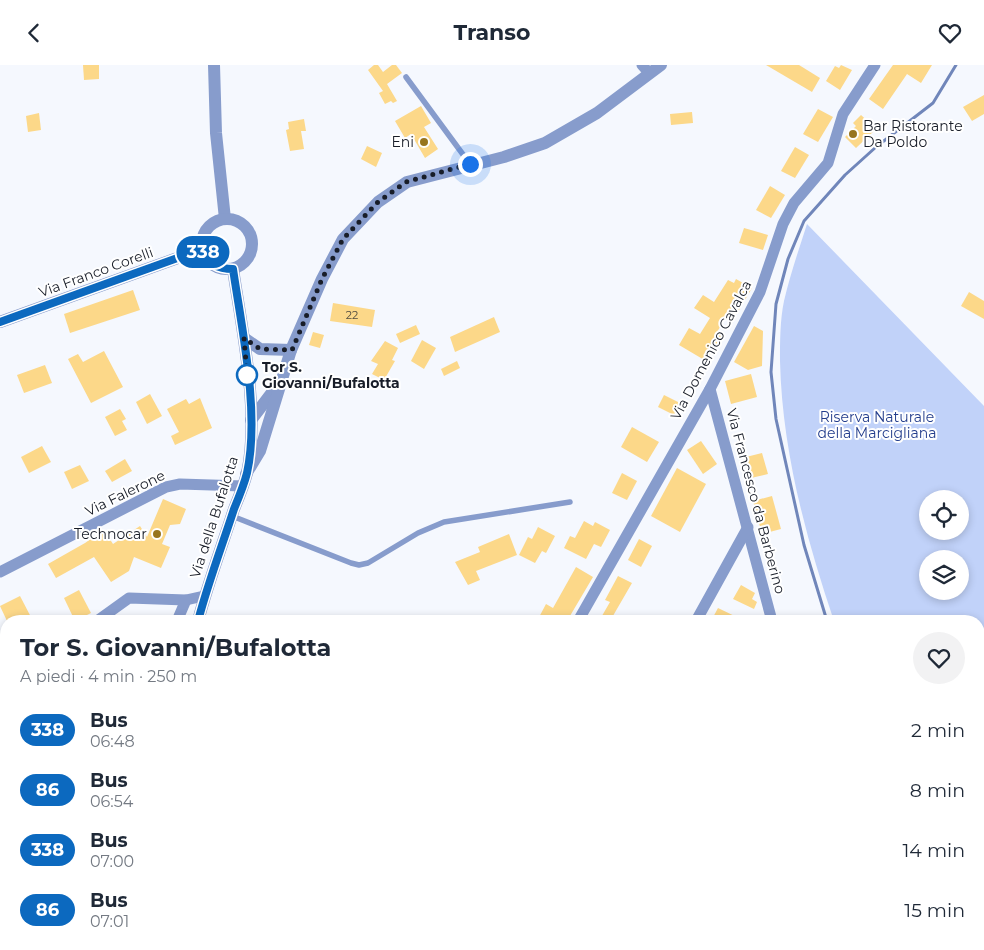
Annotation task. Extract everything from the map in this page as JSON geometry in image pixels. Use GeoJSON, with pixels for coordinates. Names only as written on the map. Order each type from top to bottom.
{"type":"FeatureCollection","features":[{"type":"Feature","properties":{"kind":"street"},"geometry":{"type":"LineString","coordinates":[[214,65],[216,133],[225,219]]}},
{"type":"Feature","properties":{"kind":"street"},"geometry":{"type":"LineString","coordinates":[[245,480],[260,451],[292,350],[322,279],[343,239],[378,202],[406,182],[470,164],[504,157],[545,143],[597,113],[646,69],[661,65]]}},
{"type":"Feature","properties":{"kind":"street","name":"Via Domenico Cavalca"},"geometry":{"type":"LineString","coordinates":[[581,615],[710,389],[760,292],[783,224],[794,203],[828,163],[843,114],[874,65]]}},
{"type":"Feature","properties":{"kind":"street"},"geometry":{"type":"LineString","coordinates":[[225,219],[240,223],[249,231],[252,239],[250,254],[246,260],[233,269],[218,267],[205,257],[203,252],[202,239],[206,231],[211,225],[225,219]]}},
{"type":"Feature","properties":{"kind":"street","name":"Via Franco Corelli"},"geometry":{"type":"LineString","coordinates":[[0,322],[183,256],[203,252]]}},
{"type":"Feature","properties":{"kind":"street","name":"Via della Bufalotta"},"geometry":{"type":"LineString","coordinates":[[199,615],[204,596],[245,480],[250,451],[251,420],[244,338],[233,269]]}},
{"type":"Feature","properties":{"kind":"street"},"geometry":{"type":"LineString","coordinates":[[244,338],[260,349],[292,350]]}},
{"type":"Feature","properties":{"kind":"street"},"geometry":{"type":"LineString","coordinates":[[251,420],[284,373]]}},
{"type":"Feature","properties":{"kind":"street","name":"Via Francesco da Barberino"},"geometry":{"type":"LineString","coordinates":[[710,389],[770,615]]}},
{"type":"Feature","properties":{"kind":"street","name":"Via Falerone"},"geometry":{"type":"LineString","coordinates":[[0,572],[166,487],[180,484],[245,480]]}},
{"type":"Feature","properties":{"kind":"street"},"geometry":{"type":"LineString","coordinates":[[699,615],[748,527]]}},
{"type":"Feature","properties":{"kind":"street"},"geometry":{"type":"LineString","coordinates":[[105,615],[129,598],[186,600],[204,596]]}},
{"type":"Feature","properties":{"kind":"street","name":"Via della Bufalotta"},"geometry":{"type":"LineString","coordinates":[[195,615],[204,596]]}},
{"type":"Feature","properties":{"kind":"street"},"geometry":{"type":"LineString","coordinates":[[180,615],[186,600]]}},
{"type":"Feature","properties":{"kind":"lane"},"geometry":{"type":"LineString","coordinates":[[406,77],[470,164]]}},
{"type":"Feature","properties":{"kind":"lane"},"geometry":{"type":"LineString","coordinates":[[232,515],[359,565],[368,563],[418,533],[444,522],[570,502]]}},
{"type":"Feature","properties":{"kind":"green space","name":"Riserva Naturale della Marcigliana"},"geometry":{"type":"Polygon","coordinates":[[[807,224],[984,406],[984,615],[832,615],[805,526],[785,427],[780,361],[781,323],[784,301],[807,224]]]}},
{"type":"Feature","properties":{"kind":"building"},"geometry":{"type":"Polygon","coordinates":[[[83,65],[99,65],[99,79],[84,80],[83,65]]]}},
{"type":"Feature","properties":{"kind":"building"},"geometry":{"type":"Polygon","coordinates":[[[374,65],[378,65],[383,72],[392,65],[396,65],[402,73],[387,84],[397,101],[385,104],[379,93],[383,91],[368,70],[374,65]]]}},
{"type":"Feature","properties":{"kind":"building"},"geometry":{"type":"Polygon","coordinates":[[[766,65],[799,65],[820,78],[812,92],[766,65]]]}},
{"type":"Feature","properties":{"kind":"building"},"geometry":{"type":"Polygon","coordinates":[[[841,65],[852,70],[840,90],[826,81],[835,66],[839,68],[841,65]]]}},
{"type":"Feature","properties":{"kind":"building"},"geometry":{"type":"Polygon","coordinates":[[[893,65],[932,65],[921,83],[907,74],[883,109],[869,99],[893,65]]]}},
{"type":"Feature","properties":{"kind":"building"},"geometry":{"type":"Polygon","coordinates":[[[984,95],[984,114],[972,121],[963,107],[984,95]]]}},
{"type":"Feature","properties":{"kind":"building"},"geometry":{"type":"Polygon","coordinates":[[[421,106],[431,123],[424,127],[438,149],[425,158],[411,134],[405,138],[395,121],[421,106]]]}},
{"type":"Feature","properties":{"kind":"building"},"geometry":{"type":"Polygon","coordinates":[[[818,109],[833,117],[818,142],[803,134],[818,109]]]}},
{"type":"Feature","properties":{"kind":"building"},"geometry":{"type":"Polygon","coordinates":[[[692,112],[693,123],[671,125],[670,114],[692,112]]]}},
{"type":"Feature","properties":{"kind":"building"},"geometry":{"type":"Polygon","coordinates":[[[39,113],[41,130],[28,132],[26,116],[39,113]]]}},
{"type":"Feature","properties":{"kind":"building"},"geometry":{"type":"Polygon","coordinates":[[[861,115],[876,129],[856,148],[845,137],[856,126],[853,123],[861,115]]]}},
{"type":"Feature","properties":{"kind":"building"},"geometry":{"type":"Polygon","coordinates":[[[304,119],[306,131],[301,131],[304,149],[290,151],[286,130],[289,129],[288,122],[304,119]]]}},
{"type":"Feature","properties":{"kind":"building"},"geometry":{"type":"Polygon","coordinates":[[[367,146],[382,153],[376,167],[361,159],[367,146]]]}},
{"type":"Feature","properties":{"kind":"building"},"geometry":{"type":"Polygon","coordinates":[[[795,147],[809,155],[795,178],[781,171],[795,147]]]}},
{"type":"Feature","properties":{"kind":"building"},"geometry":{"type":"Polygon","coordinates":[[[770,186],[785,195],[771,218],[756,210],[770,186]]]}},
{"type":"Feature","properties":{"kind":"building"},"geometry":{"type":"Polygon","coordinates":[[[744,228],[768,235],[763,250],[739,243],[744,228]]]}},
{"type":"Feature","properties":{"kind":"building"},"geometry":{"type":"Polygon","coordinates":[[[736,279],[752,288],[739,310],[733,306],[717,332],[722,335],[706,361],[679,345],[689,328],[700,334],[710,318],[694,308],[703,295],[714,302],[728,280],[734,283],[736,279]]]}},
{"type":"Feature","properties":{"kind":"building"},"geometry":{"type":"Polygon","coordinates":[[[133,290],[140,310],[70,333],[64,314],[133,290]]]}},
{"type":"Feature","properties":{"kind":"building"},"geometry":{"type":"Polygon","coordinates":[[[969,292],[984,301],[984,319],[961,306],[969,292]]]}},
{"type":"Feature","properties":{"kind":"building"},"geometry":{"type":"Polygon","coordinates":[[[333,303],[375,310],[372,327],[330,321],[333,303]]]}},
{"type":"Feature","properties":{"kind":"building"},"geometry":{"type":"Polygon","coordinates":[[[494,317],[500,332],[455,352],[450,337],[494,317]]]}},
{"type":"Feature","properties":{"kind":"building"},"geometry":{"type":"Polygon","coordinates":[[[416,325],[420,334],[400,343],[396,334],[416,325]]]}},
{"type":"Feature","properties":{"kind":"building"},"geometry":{"type":"Polygon","coordinates":[[[754,326],[763,331],[762,366],[748,370],[734,362],[754,326]]]}},
{"type":"Feature","properties":{"kind":"building"},"geometry":{"type":"Polygon","coordinates":[[[313,332],[324,335],[320,348],[309,345],[313,332]]]}},
{"type":"Feature","properties":{"kind":"building"},"geometry":{"type":"Polygon","coordinates":[[[422,340],[436,348],[424,369],[411,361],[422,340]]]}},
{"type":"Feature","properties":{"kind":"building"},"geometry":{"type":"Polygon","coordinates":[[[385,341],[398,348],[392,360],[395,361],[384,380],[372,374],[378,364],[371,361],[385,341]]]}},
{"type":"Feature","properties":{"kind":"building"},"geometry":{"type":"Polygon","coordinates":[[[104,351],[123,387],[91,403],[68,359],[78,354],[83,362],[104,351]]]}},
{"type":"Feature","properties":{"kind":"building"},"geometry":{"type":"Polygon","coordinates":[[[457,361],[460,368],[444,376],[441,369],[457,361]]]}},
{"type":"Feature","properties":{"kind":"building"},"geometry":{"type":"Polygon","coordinates":[[[45,365],[52,383],[24,393],[17,375],[45,365]]]}},
{"type":"Feature","properties":{"kind":"building"},"geometry":{"type":"Polygon","coordinates":[[[751,374],[757,397],[731,404],[725,381],[751,374]]]}},
{"type":"Feature","properties":{"kind":"building"},"geometry":{"type":"Polygon","coordinates":[[[150,394],[162,416],[147,424],[136,402],[150,394]]]}},
{"type":"Feature","properties":{"kind":"building"},"geometry":{"type":"Polygon","coordinates":[[[664,395],[680,403],[674,415],[658,407],[664,395]]]}},
{"type":"Feature","properties":{"kind":"building"},"geometry":{"type":"Polygon","coordinates":[[[200,398],[212,428],[175,445],[171,436],[179,432],[167,409],[186,399],[189,404],[200,398]]]}},
{"type":"Feature","properties":{"kind":"building"},"geometry":{"type":"Polygon","coordinates":[[[120,409],[126,419],[122,421],[127,430],[115,436],[105,417],[120,409]]]}},
{"type":"Feature","properties":{"kind":"building"},"geometry":{"type":"Polygon","coordinates":[[[632,427],[659,442],[647,462],[621,447],[632,427]]]}},
{"type":"Feature","properties":{"kind":"building"},"geometry":{"type":"Polygon","coordinates":[[[701,441],[717,464],[703,474],[687,450],[701,441]]]}},
{"type":"Feature","properties":{"kind":"building"},"geometry":{"type":"Polygon","coordinates":[[[42,446],[51,462],[29,473],[21,457],[42,446]]]}},
{"type":"Feature","properties":{"kind":"building"},"geometry":{"type":"Polygon","coordinates":[[[762,453],[768,474],[751,478],[746,457],[762,453]]]}},
{"type":"Feature","properties":{"kind":"building"},"geometry":{"type":"Polygon","coordinates":[[[125,459],[132,471],[112,482],[105,471],[125,459]]]}},
{"type":"Feature","properties":{"kind":"building"},"geometry":{"type":"Polygon","coordinates":[[[80,465],[89,481],[72,489],[64,472],[80,465]]]}},
{"type":"Feature","properties":{"kind":"building"},"geometry":{"type":"Polygon","coordinates":[[[677,468],[706,484],[680,532],[651,516],[677,468]]]}},
{"type":"Feature","properties":{"kind":"building"},"geometry":{"type":"Polygon","coordinates":[[[622,473],[637,481],[627,500],[612,493],[622,473]]]}},
{"type":"Feature","properties":{"kind":"building"},"geometry":{"type":"Polygon","coordinates":[[[772,496],[781,529],[762,534],[753,501],[772,496]]]}},
{"type":"Feature","properties":{"kind":"building"},"geometry":{"type":"Polygon","coordinates":[[[163,499],[186,509],[180,524],[170,525],[162,544],[170,547],[161,568],[134,557],[129,571],[111,582],[94,557],[56,578],[48,564],[104,530],[113,544],[140,526],[147,537],[163,499]]]}},
{"type":"Feature","properties":{"kind":"building"},"geometry":{"type":"Polygon","coordinates":[[[584,521],[593,526],[595,522],[610,530],[601,547],[594,544],[586,559],[564,548],[570,536],[575,538],[584,521]]]}},
{"type":"Feature","properties":{"kind":"building"},"geometry":{"type":"Polygon","coordinates":[[[538,527],[555,536],[546,553],[542,551],[535,563],[519,555],[528,537],[532,539],[538,527]]]}},
{"type":"Feature","properties":{"kind":"building"},"geometry":{"type":"Polygon","coordinates":[[[509,534],[517,555],[476,571],[480,580],[468,585],[455,562],[480,552],[478,547],[509,534]]]}},
{"type":"Feature","properties":{"kind":"building"},"geometry":{"type":"Polygon","coordinates":[[[639,539],[652,546],[641,567],[628,560],[639,539]]]}},
{"type":"Feature","properties":{"kind":"building"},"geometry":{"type":"Polygon","coordinates":[[[576,567],[593,577],[571,615],[540,615],[546,604],[553,608],[576,567]]]}},
{"type":"Feature","properties":{"kind":"building"},"geometry":{"type":"Polygon","coordinates":[[[618,576],[632,583],[613,615],[602,615],[610,602],[605,600],[618,576]]]}},
{"type":"Feature","properties":{"kind":"building"},"geometry":{"type":"Polygon","coordinates":[[[741,585],[755,593],[752,599],[757,602],[754,609],[733,599],[741,585]]]}},
{"type":"Feature","properties":{"kind":"building"},"geometry":{"type":"Polygon","coordinates":[[[79,590],[91,613],[87,615],[72,615],[64,598],[79,590]]]}},
{"type":"Feature","properties":{"kind":"building"},"geometry":{"type":"Polygon","coordinates":[[[20,596],[30,615],[4,615],[0,606],[20,596]]]}},
{"type":"Feature","properties":{"kind":"building"},"geometry":{"type":"Polygon","coordinates":[[[718,608],[733,615],[714,615],[718,608]]]}},
{"type":"Feature","properties":{"kind":"waterway"},"geometry":{"type":"LineString","coordinates":[[825,615],[804,545],[776,419],[771,372],[776,304],[788,259],[804,221],[845,175],[876,147],[933,103],[956,65]]}},
{"type":"Feature","properties":{"kind":"bus line","name":"338"},"geometry":{"type":"LineString","coordinates":[[0,322],[183,256],[203,252],[205,257],[218,267],[233,269],[244,338],[251,420],[250,451],[246,474],[204,596],[199,615]]}},
{"type":"Feature","properties":{"kind":"place","name":"Bar Ristorante Da Poldo"},"geometry":{"type":"Point","coordinates":[853,134]}},
{"type":"Feature","properties":{"kind":"place","name":"Eni"},"geometry":{"type":"Point","coordinates":[424,142]}},
{"type":"Feature","properties":{"kind":"place","name":"Tor S. Giovanni/Bufalotta"},"geometry":{"type":"Point","coordinates":[247,375]}},
{"type":"Feature","properties":{"kind":"place","name":"Technocar"},"geometry":{"type":"Point","coordinates":[157,534]}},
{"type":"Feature","properties":{"kind":"route"},"geometry":{"type":"LineString","coordinates":[[247,375],[244,338],[260,349],[292,350],[322,279],[343,239],[378,202],[406,182],[470,164]]}}]}
